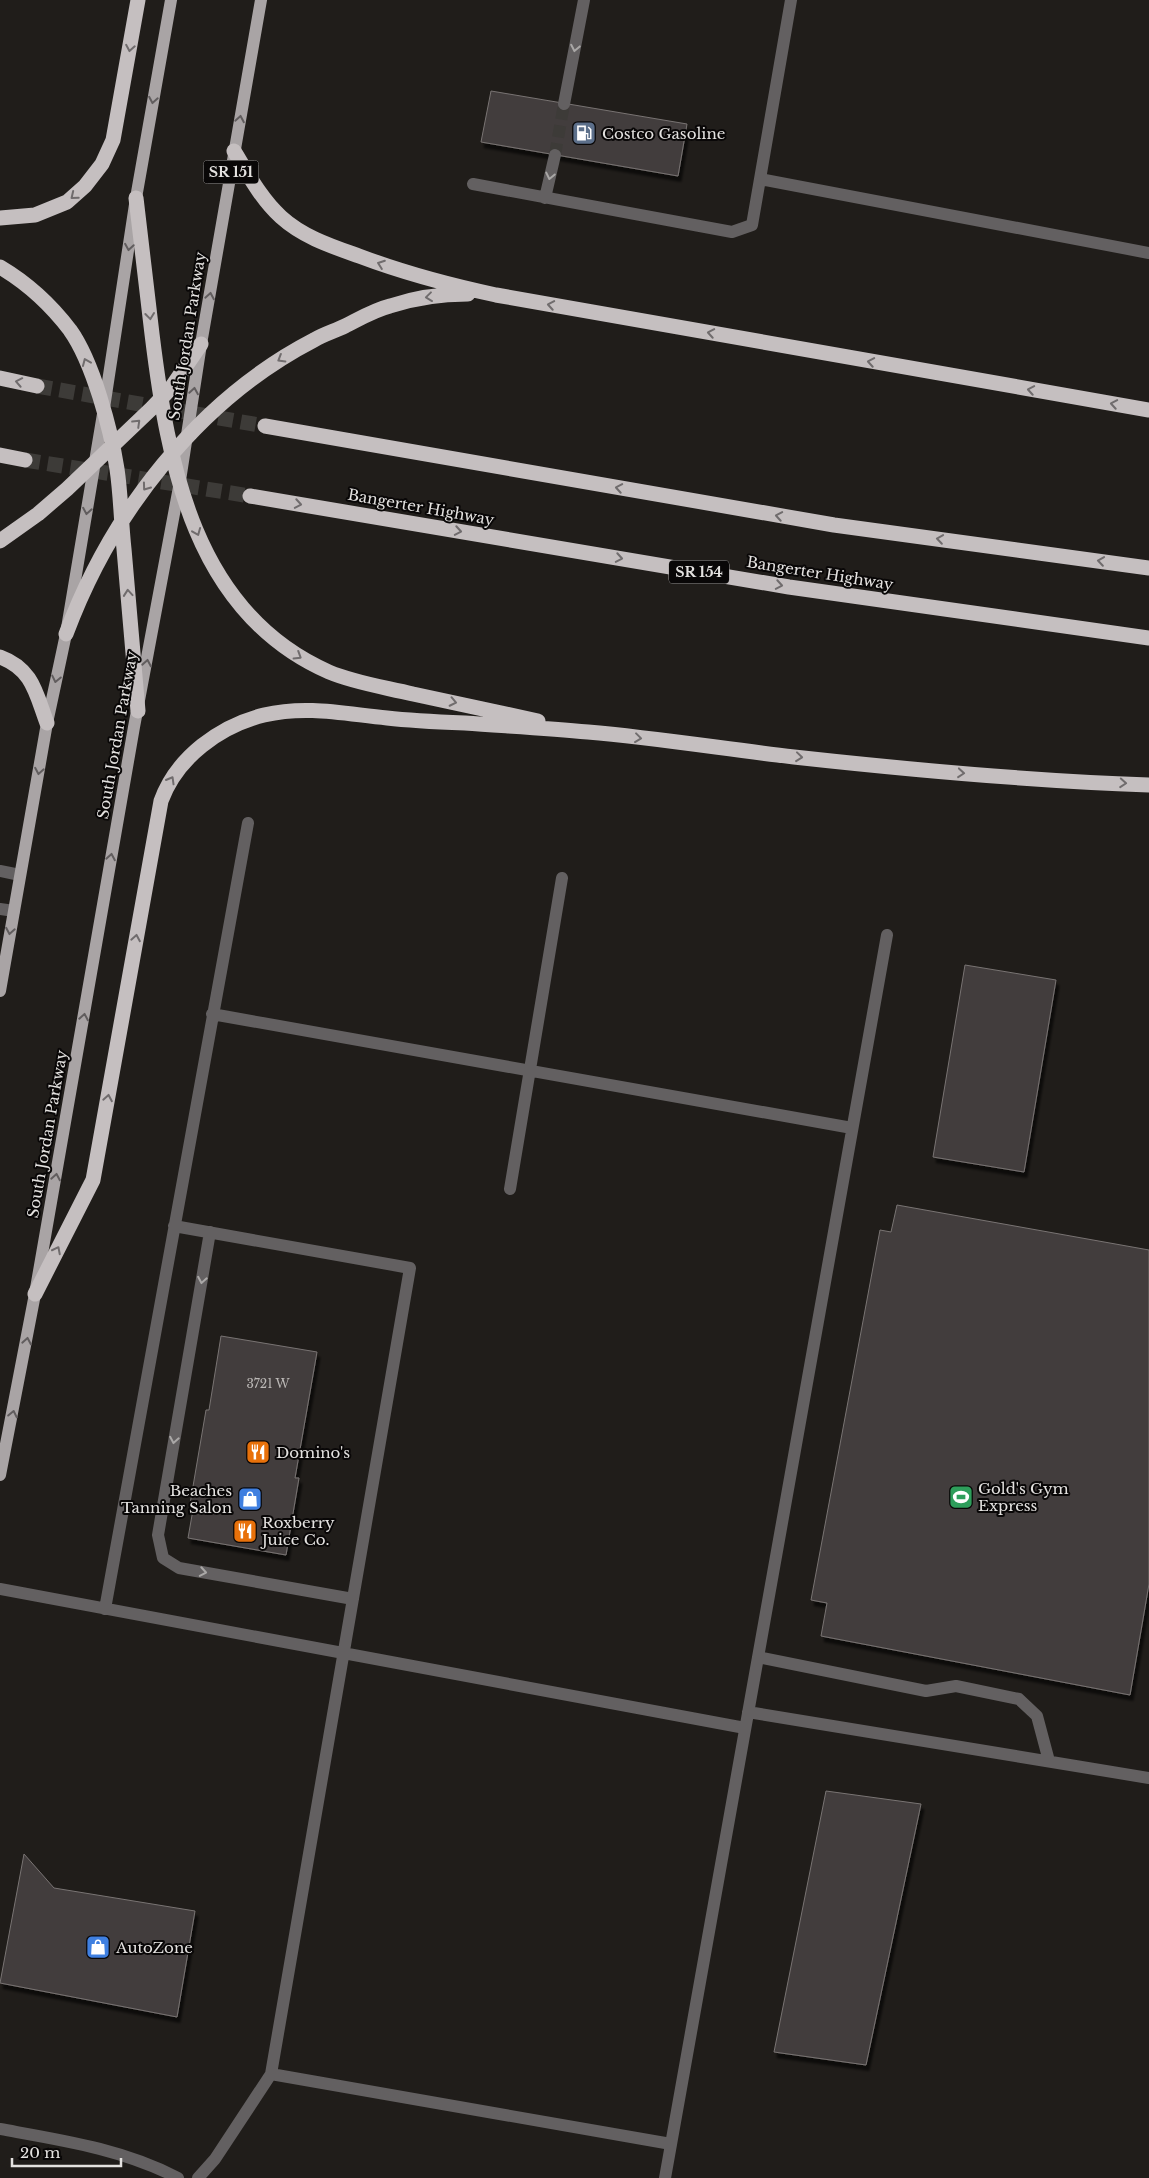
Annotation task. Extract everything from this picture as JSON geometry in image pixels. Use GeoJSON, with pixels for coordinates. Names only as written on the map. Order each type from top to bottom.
{"type":"FeatureCollection","features":[{"type":"Feature","properties":{"kind":"highway"},"geometry":{"type":"LineString","coordinates":[[0,218],[35,215],[67,202],[85,186],[102,164],[113,140],[138,0]]}},
{"type":"Feature","properties":{"kind":"highway"},"geometry":{"type":"LineString","coordinates":[[234,151],[263,198],[280,216],[299,231],[319,242],[388,267],[441,283],[496,295],[1149,410]]}},
{"type":"Feature","properties":{"kind":"highway"},"geometry":{"type":"LineString","coordinates":[[136,198],[160,399],[171,454],[179,487],[200,539],[228,590],[269,636],[300,657],[329,672],[373,686],[590,732]]}},
{"type":"Feature","properties":{"kind":"highway"},"geometry":{"type":"LineString","coordinates":[[0,266],[36,294],[71,332],[104,408],[113,446],[121,497],[121,521],[138,711]]}},
{"type":"Feature","properties":{"kind":"highway"},"geometry":{"type":"LineString","coordinates":[[66,634],[81,593],[121,521],[171,454],[233,394],[274,363],[314,340],[397,304],[424,298],[460,294],[496,295]]}},
{"type":"Feature","properties":{"kind":"highway"},"geometry":{"type":"LineString","coordinates":[[0,541],[38,514],[113,446],[171,388],[202,344]]}},
{"type":"Feature","properties":{"kind":"highway"},"geometry":{"type":"LineString","coordinates":[[0,378],[37,386]]}},
{"type":"Feature","properties":{"kind":"highway"},"geometry":{"type":"LineString","coordinates":[[265,426],[834,525],[1149,568]]}},
{"type":"Feature","properties":{"kind":"highway"},"geometry":{"type":"LineString","coordinates":[[0,456],[25,460]]}},
{"type":"Feature","properties":{"kind":"highway","name":"Bangerter Highway"},"geometry":{"type":"LineString","coordinates":[[250,496],[789,587],[1149,638]]}},
{"type":"Feature","properties":{"kind":"highway"},"geometry":{"type":"LineString","coordinates":[[0,658],[19,667],[30,678],[47,723]]}},
{"type":"Feature","properties":{"kind":"highway"},"geometry":{"type":"LineString","coordinates":[[35,1294],[93,1180],[158,816],[166,788],[184,762],[214,736],[235,726],[262,716],[301,710],[327,710],[387,718],[590,732],[895,767],[1149,784]]}},
{"type":"Feature","properties":{"kind":"main road"},"geometry":{"type":"LineString","coordinates":[[0,991],[47,723],[66,634],[104,408],[136,198],[171,0]]}},
{"type":"Feature","properties":{"kind":"main road","name":"South Jordan Parkway"},"geometry":{"type":"LineString","coordinates":[[0,1475],[35,1294],[179,487],[234,151],[261,0]]}},
{"type":"Feature","properties":{"kind":"street"},"geometry":{"type":"LineString","coordinates":[[564,104],[584,0]]}},
{"type":"Feature","properties":{"kind":"street"},"geometry":{"type":"LineString","coordinates":[[473,184],[732,232],[752,225],[791,0]]}},
{"type":"Feature","properties":{"kind":"street"},"geometry":{"type":"LineString","coordinates":[[545,198],[555,155]]}},
{"type":"Feature","properties":{"kind":"street"},"geometry":{"type":"LineString","coordinates":[[760,179],[1149,253]]}},
{"type":"Feature","properties":{"kind":"street"},"geometry":{"type":"LineString","coordinates":[[105,1609],[248,823]]}},
{"type":"Feature","properties":{"kind":"street"},"geometry":{"type":"LineString","coordinates":[[0,871],[20,875]]}},
{"type":"Feature","properties":{"kind":"street"},"geometry":{"type":"LineString","coordinates":[[510,1189],[562,878]]}},
{"type":"Feature","properties":{"kind":"street"},"geometry":{"type":"LineString","coordinates":[[0,909],[14,911]]}},
{"type":"Feature","properties":{"kind":"street"},"geometry":{"type":"LineString","coordinates":[[665,2178],[887,935]]}},
{"type":"Feature","properties":{"kind":"street"},"geometry":{"type":"LineString","coordinates":[[212,1014],[852,1128]]}},
{"type":"Feature","properties":{"kind":"street"},"geometry":{"type":"LineString","coordinates":[[174,1226],[410,1268],[271,2074],[215,2159],[198,2178]]}},
{"type":"Feature","properties":{"kind":"street"},"geometry":{"type":"LineString","coordinates":[[210,1232],[158,1534],[163,1558],[179,1568],[353,1599]]}},
{"type":"Feature","properties":{"kind":"street"},"geometry":{"type":"LineString","coordinates":[[0,1589],[745,1728]]}},
{"type":"Feature","properties":{"kind":"street"},"geometry":{"type":"LineString","coordinates":[[758,1657],[926,1691],[956,1686],[1019,1699],[1037,1716],[1049,1761]]}},
{"type":"Feature","properties":{"kind":"street"},"geometry":{"type":"LineString","coordinates":[[748,1712],[1149,1778]]}},
{"type":"Feature","properties":{"kind":"street"},"geometry":{"type":"LineString","coordinates":[[271,2074],[671,2144]]}},
{"type":"Feature","properties":{"kind":"street"},"geometry":{"type":"LineString","coordinates":[[0,2129],[101,2148],[157,2167],[178,2178]]}},
{"type":"Feature","properties":{"kind":"building","name":"Costco Gasoline"},"geometry":{"type":"Polygon","coordinates":[[[491,91],[687,124],[678,176],[481,142],[491,91]]]}},
{"type":"Feature","properties":{"kind":"building"},"geometry":{"type":"Polygon","coordinates":[[[965,965],[1056,980],[1024,1172],[933,1157],[965,965]]]}},
{"type":"Feature","properties":{"kind":"building"},"geometry":{"type":"Polygon","coordinates":[[[897,1205],[1149,1250],[1149,1584],[1130,1695],[821,1636],[827,1603],[811,1600],[880,1230],[891,1232],[897,1205]]]}},
{"type":"Feature","properties":{"kind":"building"},"geometry":{"type":"Polygon","coordinates":[[[221,1336],[317,1352],[295,1478],[299,1478],[286,1555],[188,1538],[194,1504],[190,1504],[206,1410],[209,1410],[221,1336]]]}},
{"type":"Feature","properties":{"kind":"building"},"geometry":{"type":"Polygon","coordinates":[[[826,1791],[921,1804],[866,2065],[774,2052],[826,1791]]]}},
{"type":"Feature","properties":{"kind":"building","name":"AutoZone"},"geometry":{"type":"Polygon","coordinates":[[[24,1854],[54,1888],[195,1911],[177,2017],[0,1983],[24,1854]]]}},
{"type":"Feature","properties":{"kind":"tunnel"},"geometry":{"type":"LineString","coordinates":[[555,155],[564,104]]}},
{"type":"Feature","properties":{"kind":"tunnel"},"geometry":{"type":"LineString","coordinates":[[37,386],[265,426]]}},
{"type":"Feature","properties":{"kind":"tunnel"},"geometry":{"type":"LineString","coordinates":[[25,460],[250,496]]}},
{"type":"Feature","properties":{"kind":"place","name":"Costco Gasoline"},"geometry":{"type":"Point","coordinates":[584,133]}},
{"type":"Feature","properties":{"kind":"place","name":"Domino's"},"geometry":{"type":"Point","coordinates":[258,1452]}},
{"type":"Feature","properties":{"kind":"place","name":"Gold's Gym Express"},"geometry":{"type":"Point","coordinates":[961,1497]}},
{"type":"Feature","properties":{"kind":"place","name":"Beaches Tanning Salon"},"geometry":{"type":"Point","coordinates":[250,1499]}},
{"type":"Feature","properties":{"kind":"place","name":"Roxberry Juice Co."},"geometry":{"type":"Point","coordinates":[245,1531]}},
{"type":"Feature","properties":{"kind":"place","name":"AutoZone"},"geometry":{"type":"Point","coordinates":[98,1947]}}]}
